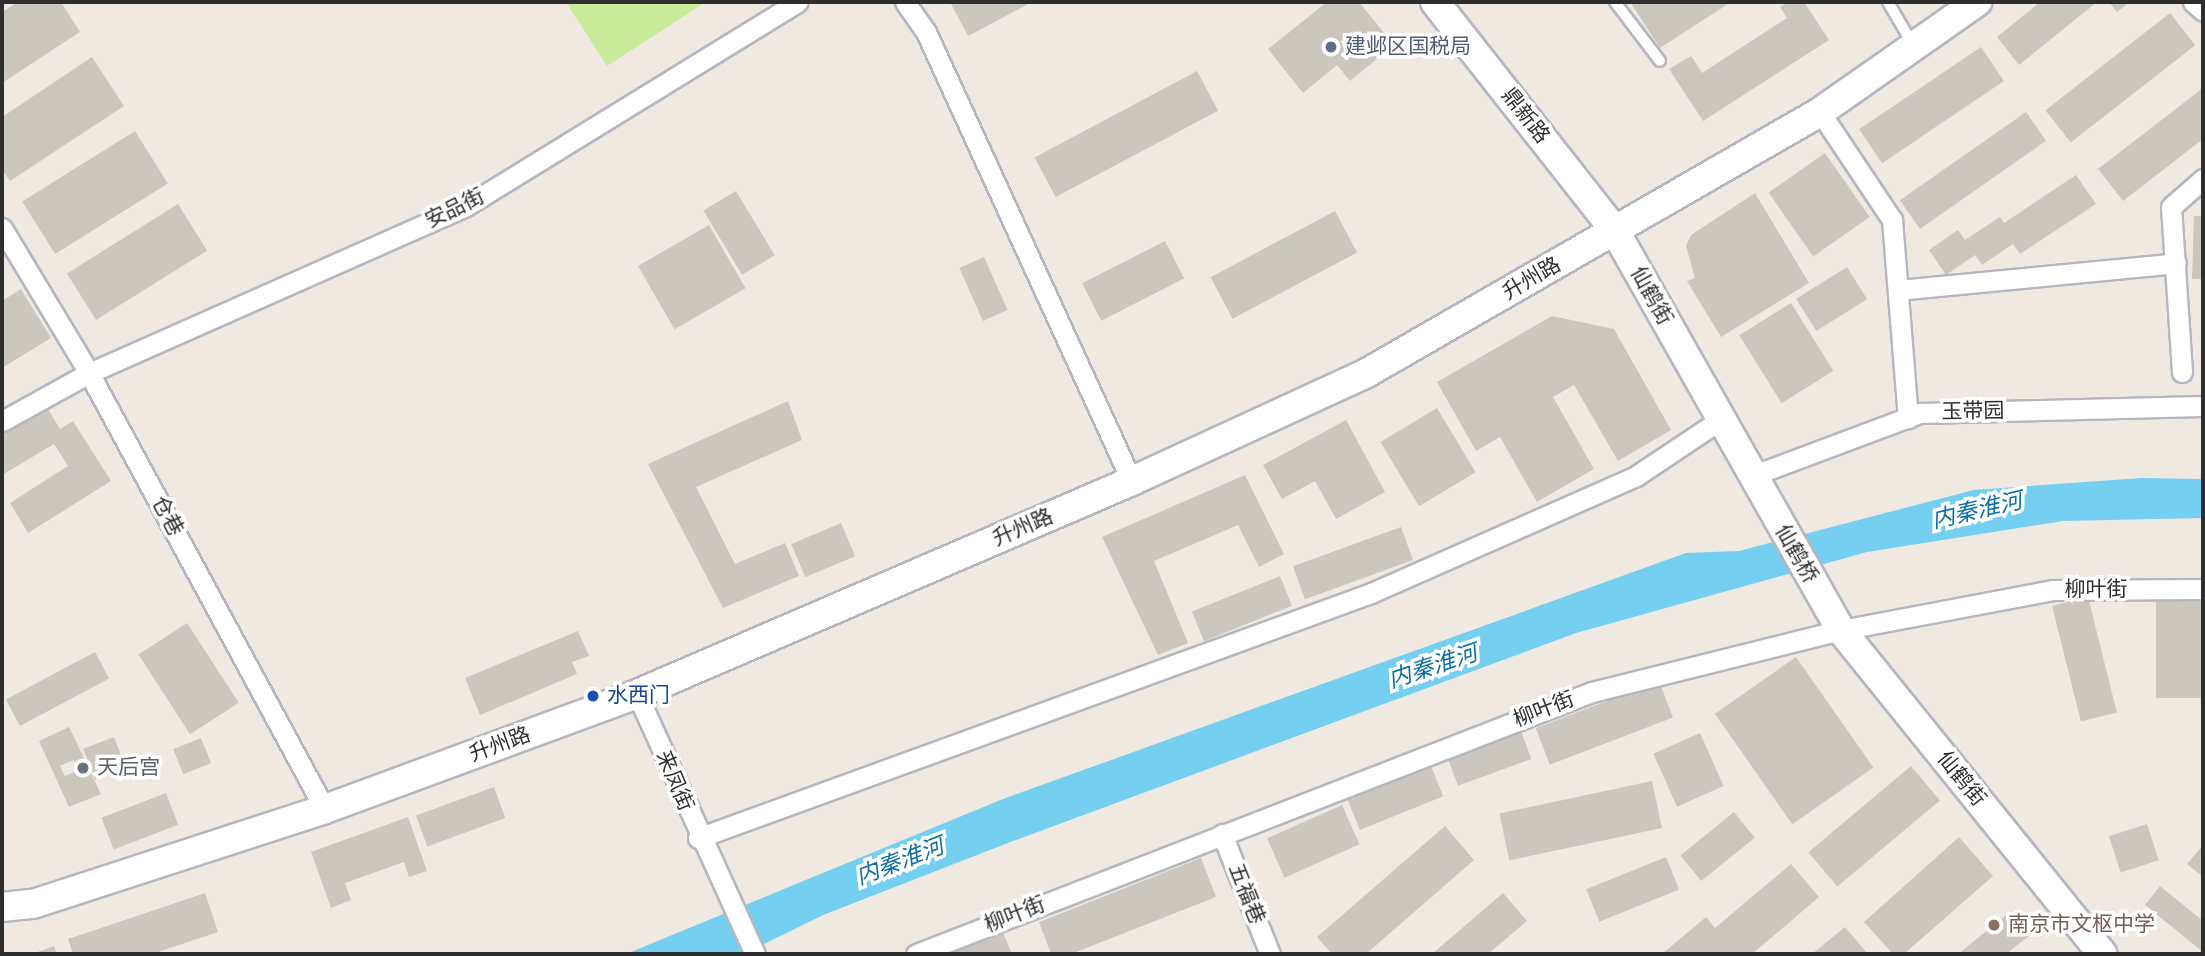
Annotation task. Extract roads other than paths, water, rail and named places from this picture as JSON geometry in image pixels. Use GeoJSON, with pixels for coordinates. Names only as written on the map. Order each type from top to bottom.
{"type":"FeatureCollection","features":[{"type":"Feature","properties":{"kind":"main road","name":"鼎新路"},"geometry":{"type":"LineString","coordinates":[[1435,2],[1615,231]]}},
{"type":"Feature","properties":{"kind":"main road","name":"升州路"},"geometry":{"type":"LineString","coordinates":[[2,907],[33,904],[325,809],[637,694],[1132,481],[1365,374],[1820,112],[1977,2]]}},
{"type":"Feature","properties":{"kind":"main road","name":"仙鹤街"},"geometry":{"type":"LineString","coordinates":[[1615,231],[1720,421],[1754,475],[1769,507]]}},
{"type":"Feature","properties":{"kind":"main road","name":"仙鹤桥"},"geometry":{"type":"LineString","coordinates":[[1769,507],[1823,600]]}},
{"type":"Feature","properties":{"kind":"main road","name":"仙鹤街"},"geometry":{"type":"LineString","coordinates":[[1823,600],[1841,630],[2102,954]]}},
{"type":"Feature","properties":{"kind":"street","name":"安品街"},"geometry":{"type":"LineString","coordinates":[[2,421],[89,373],[466,206],[797,2]]}},
{"type":"Feature","properties":{"kind":"street"},"geometry":{"type":"LineString","coordinates":[[905,2],[926,32],[1132,481]]}},
{"type":"Feature","properties":{"kind":"street"},"geometry":{"type":"LineString","coordinates":[[2193,2],[2203,11]]}},
{"type":"Feature","properties":{"kind":"street"},"geometry":{"type":"LineString","coordinates":[[1820,112],[1892,220],[1908,418]]}},
{"type":"Feature","properties":{"kind":"street"},"geometry":{"type":"LineString","coordinates":[[2182,372],[2171,207],[2203,178]]}},
{"type":"Feature","properties":{"kind":"street","name":"仓巷"},"geometry":{"type":"LineString","coordinates":[[2,228],[89,373],[325,809]]}},
{"type":"Feature","properties":{"kind":"street"},"geometry":{"type":"LineString","coordinates":[[1898,290],[2176,263]]}},
{"type":"Feature","properties":{"kind":"street","name":"玉带园"},"geometry":{"type":"LineString","coordinates":[[1754,475],[1908,418],[2203,406]]}},
{"type":"Feature","properties":{"kind":"street"},"geometry":{"type":"LineString","coordinates":[[698,838],[1371,593],[1636,476],[1720,421]]}},
{"type":"Feature","properties":{"kind":"street","name":"柳叶街"},"geometry":{"type":"LineString","coordinates":[[916,954],[1592,692],[1841,630],[2052,590],[2203,589]]}},
{"type":"Feature","properties":{"kind":"street","name":"来凤街"},"geometry":{"type":"LineString","coordinates":[[637,694],[698,838],[755,954]]}},
{"type":"Feature","properties":{"kind":"street","name":"五福巷"},"geometry":{"type":"LineString","coordinates":[[1222,834],[1270,954]]}},
{"type":"Feature","properties":{"kind":"lane"},"geometry":{"type":"LineString","coordinates":[[1615,2],[1660,61]]}},
{"type":"Feature","properties":{"kind":"lane"},"geometry":{"type":"LineString","coordinates":[[1888,2],[1913,47]]}},
{"type":"Feature","properties":{"kind":"water","name":"内秦淮河"},"geometry":{"type":"Polygon","coordinates":[[[2142,478],[2203,479],[2203,518],[2063,521],[1867,552],[1576,633],[1013,841],[823,915],[744,954],[626,954],[1003,799],[1686,553],[1739,551],[1974,490],[2142,478]]]}},
{"type":"Feature","properties":{"kind":"place","name":"建邺区国税局"},"geometry":{"type":"Point","coordinates":[1331,47]}},
{"type":"Feature","properties":{"kind":"place","name":"水西门"},"geometry":{"type":"Point","coordinates":[593,696]}},
{"type":"Feature","properties":{"kind":"place","name":"天后宫"},"geometry":{"type":"Point","coordinates":[83,768]}},
{"type":"Feature","properties":{"kind":"place","name":"南京市文枢中学"},"geometry":{"type":"Point","coordinates":[1994,925]}}]}
